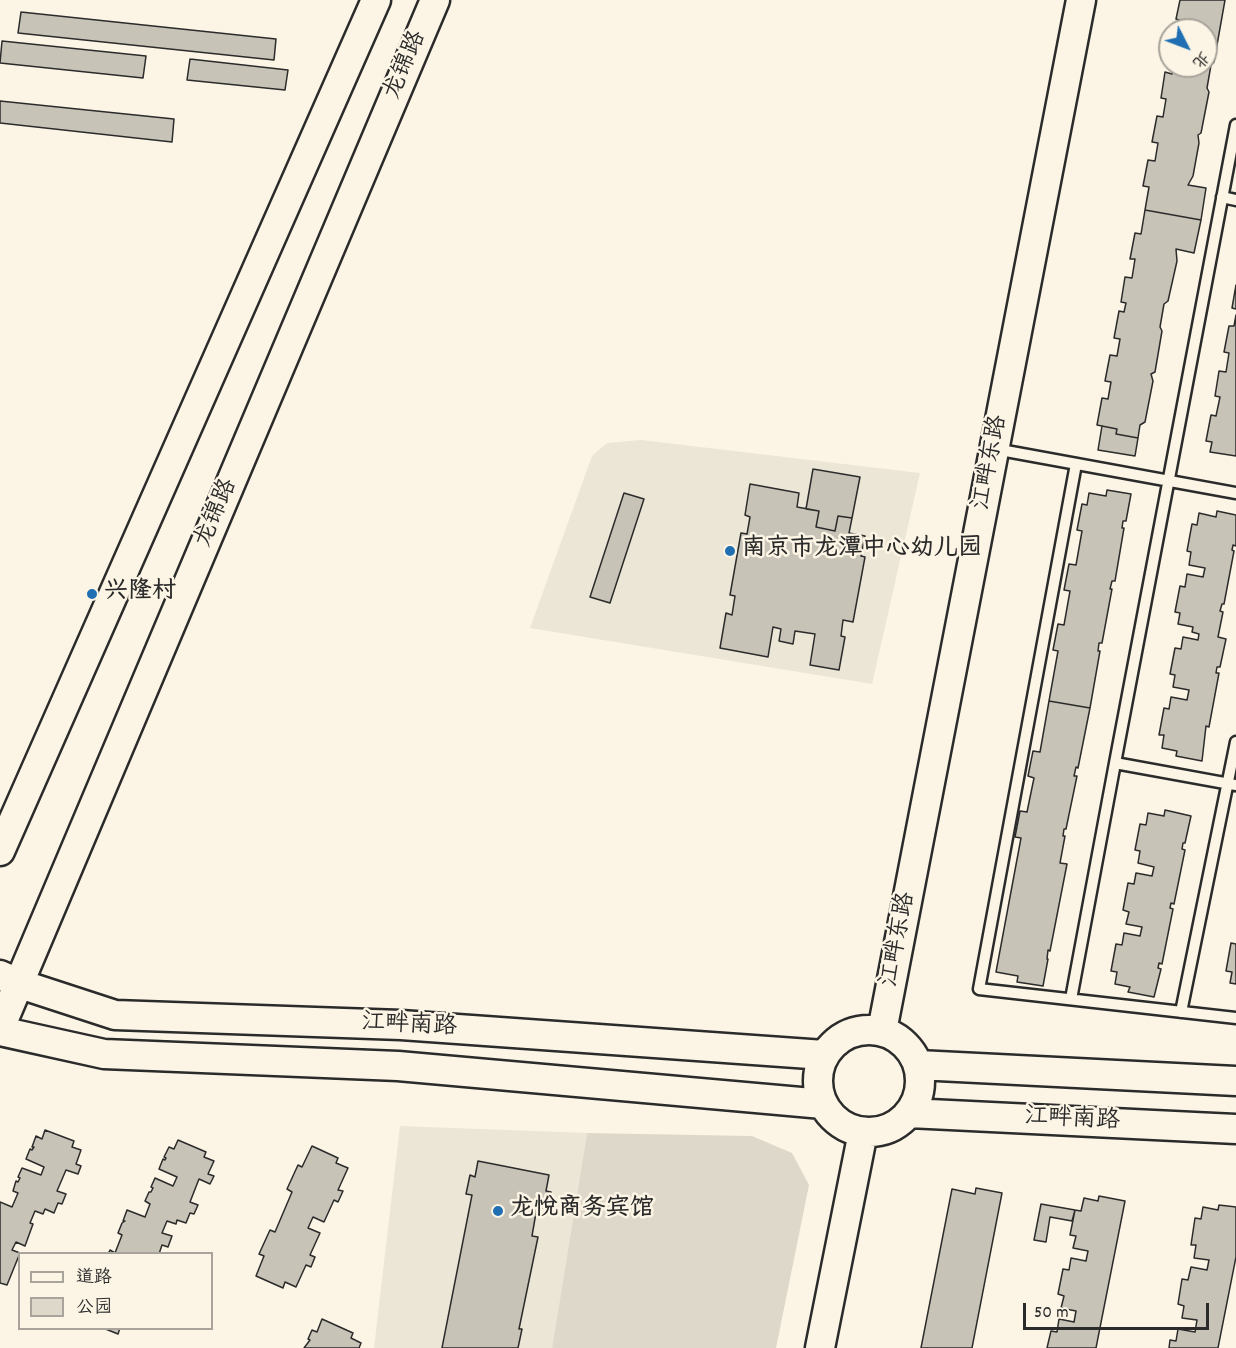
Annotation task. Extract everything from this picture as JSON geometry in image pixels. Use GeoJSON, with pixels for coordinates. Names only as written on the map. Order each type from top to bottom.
{"type":"FeatureCollection","features":[{"type":"Feature","properties":{"kind":"street"},"geometry":{"type":"LineString","coordinates":[[0,851],[376,0]]}},
{"type":"Feature","properties":{"kind":"street","name":"龙锦路"},"geometry":{"type":"LineString","coordinates":[[0,1030],[10,979],[435,0]]}},
{"type":"Feature","properties":{"kind":"street","name":"江畔东路"},"geometry":{"type":"LineString","coordinates":[[882,1031],[1081,0]]}},
{"type":"Feature","properties":{"kind":"street","name":"江畔南路"},"geometry":{"type":"LineString","coordinates":[[10,979],[115,1015],[401,1025],[824,1055]]}},
{"type":"Feature","properties":{"kind":"street","name":"江畔南路"},"geometry":{"type":"LineString","coordinates":[[0,1030],[104,1054],[398,1066],[823,1104]]}},
{"type":"Feature","properties":{"kind":"street"},"geometry":{"type":"LineString","coordinates":[[866,1030],[882,1031],[898,1038],[910,1050],[918,1065],[920,1081],[917,1098],[909,1113],[896,1125],[880,1131],[863,1132],[847,1128],[833,1118],[823,1104],[818,1088],[818,1071],[824,1055],[835,1042],[849,1033],[866,1030]]}},
{"type":"Feature","properties":{"kind":"street","name":"江畔南路"},"geometry":{"type":"LineString","coordinates":[[918,1065],[1236,1081]]}},
{"type":"Feature","properties":{"kind":"street","name":"江畔南路"},"geometry":{"type":"LineString","coordinates":[[909,1113],[1236,1129]]}},
{"type":"Feature","properties":{"kind":"street"},"geometry":{"type":"LineString","coordinates":[[820,1348],[863,1132]]}},
{"type":"Feature","properties":{"kind":"lane"},"geometry":{"type":"LineString","coordinates":[[1071,999],[1236,125]]}},
{"type":"Feature","properties":{"kind":"lane"},"geometry":{"type":"LineString","coordinates":[[1222,197],[1236,200]]}},
{"type":"Feature","properties":{"kind":"lane"},"geometry":{"type":"LineString","coordinates":[[995,449],[1236,493]]}},
{"type":"Feature","properties":{"kind":"lane"},"geometry":{"type":"LineString","coordinates":[[1076,464],[979,989],[1236,1018]]}},
{"type":"Feature","properties":{"kind":"lane"},"geometry":{"type":"LineString","coordinates":[[1181,1012],[1232,784],[1236,742]]}},
{"type":"Feature","properties":{"kind":"lane"},"geometry":{"type":"LineString","coordinates":[[1115,763],[1232,784]]}},
{"type":"Feature","properties":{"kind":"shaded area","name":"南京市龙潭中心幼儿园"},"geometry":{"type":"Polygon","coordinates":[[[641,440],[920,473],[872,684],[530,628],[592,456],[607,443],[641,440]]]}},
{"type":"Feature","properties":{"kind":"shaded area"},"geometry":{"type":"Polygon","coordinates":[[[400,1126],[587,1133],[552,1348],[374,1348],[400,1126]]]}},
{"type":"Feature","properties":{"kind":"green space"},"geometry":{"type":"Polygon","coordinates":[[[587,1133],[752,1136],[792,1153],[809,1185],[776,1348],[552,1348],[587,1133]]]}},
{"type":"Feature","properties":{"kind":"building"},"geometry":{"type":"Polygon","coordinates":[[[1180,0],[1225,0],[1218,39],[1218,18],[1176,18],[1180,0]]]}},
{"type":"Feature","properties":{"kind":"building"},"geometry":{"type":"Polygon","coordinates":[[[21,12],[276,39],[274,60],[18,33],[21,12]]]}},
{"type":"Feature","properties":{"kind":"building"},"geometry":{"type":"Polygon","coordinates":[[[2,41],[146,56],[143,78],[0,63],[2,41]]]}},
{"type":"Feature","properties":{"kind":"building"},"geometry":{"type":"Polygon","coordinates":[[[190,59],[288,70],[285,90],[187,80],[190,59]]]}},
{"type":"Feature","properties":{"kind":"building"},"geometry":{"type":"Polygon","coordinates":[[[1164,78],[1209,78],[1207,88],[1209,92],[1201,133],[1198,135],[1199,143],[1193,176],[1188,185],[1206,188],[1201,220],[1145,210],[1149,187],[1143,186],[1148,160],[1155,161],[1158,143],[1152,142],[1157,116],[1163,117],[1166,99],[1161,98],[1164,78]]]}},
{"type":"Feature","properties":{"kind":"building"},"geometry":{"type":"Polygon","coordinates":[[[0,101],[174,119],[172,142],[0,123],[0,101]]]}},
{"type":"Feature","properties":{"kind":"building"},"geometry":{"type":"Polygon","coordinates":[[[1145,210],[1201,220],[1194,253],[1176,249],[1177,261],[1168,301],[1164,304],[1160,327],[1162,331],[1155,372],[1151,374],[1153,381],[1145,422],[1140,425],[1138,438],[1116,434],[1117,429],[1097,425],[1102,398],[1108,399],[1111,382],[1105,381],[1110,355],[1117,356],[1120,339],[1114,338],[1119,311],[1124,312],[1126,303],[1121,302],[1125,277],[1132,278],[1135,259],[1130,259],[1135,233],[1141,234],[1145,210]]]}},
{"type":"Feature","properties":{"kind":"building"},"geometry":{"type":"Polygon","coordinates":[[[1236,285],[1236,309],[1232,308],[1236,285]]]}},
{"type":"Feature","properties":{"kind":"building"},"geometry":{"type":"Polygon","coordinates":[[[1236,315],[1236,456],[1210,452],[1212,442],[1206,441],[1211,415],[1216,416],[1220,397],[1215,396],[1219,371],[1226,372],[1229,353],[1224,352],[1229,326],[1234,326],[1236,315]]]}},
{"type":"Feature","properties":{"kind":"building"},"geometry":{"type":"Polygon","coordinates":[[[1102,426],[1117,429],[1116,434],[1138,438],[1135,456],[1098,450],[1102,426]]]}},
{"type":"Feature","properties":{"kind":"building"},"geometry":{"type":"Polygon","coordinates":[[[813,469],[860,477],[852,518],[838,516],[835,531],[816,527],[819,511],[806,509],[813,469]]]}},
{"type":"Feature","properties":{"kind":"building"},"geometry":{"type":"Polygon","coordinates":[[[750,484],[799,493],[797,507],[819,511],[816,527],[835,531],[838,516],[852,518],[849,533],[865,536],[861,556],[865,557],[853,622],[843,620],[841,636],[845,637],[839,670],[810,665],[815,634],[795,631],[793,644],[779,641],[781,629],[773,627],[768,657],[720,648],[726,613],[732,615],[735,596],[730,595],[741,533],[747,534],[750,517],[745,515],[750,484]]]}},
{"type":"Feature","properties":{"kind":"building"},"geometry":{"type":"Polygon","coordinates":[[[1107,490],[1131,494],[1126,521],[1123,521],[1122,528],[1124,528],[1115,581],[1112,581],[1110,589],[1112,589],[1102,643],[1099,643],[1098,651],[1100,651],[1090,708],[1049,701],[1058,651],[1053,650],[1058,624],[1064,625],[1070,591],[1064,590],[1069,564],[1076,565],[1082,531],[1077,530],[1082,504],[1087,505],[1089,493],[1106,496],[1107,490]]]}},
{"type":"Feature","properties":{"kind":"building"},"geometry":{"type":"Polygon","coordinates":[[[624,493],[644,499],[610,603],[590,597],[624,493]]]}},
{"type":"Feature","properties":{"kind":"building"},"geometry":{"type":"Polygon","coordinates":[[[1217,511],[1236,515],[1236,546],[1233,545],[1232,550],[1234,551],[1224,604],[1220,611],[1223,612],[1218,637],[1226,639],[1220,667],[1217,667],[1216,673],[1219,673],[1209,727],[1206,726],[1202,761],[1176,756],[1177,751],[1162,748],[1164,735],[1159,735],[1164,708],[1169,709],[1171,697],[1187,700],[1189,690],[1173,687],[1175,675],[1170,674],[1175,648],[1181,649],[1183,637],[1198,640],[1199,634],[1192,632],[1193,627],[1178,624],[1180,613],[1175,612],[1180,586],[1185,587],[1187,574],[1203,577],[1205,568],[1189,565],[1191,552],[1187,551],[1192,524],[1197,525],[1199,513],[1216,517],[1217,511]]]}},
{"type":"Feature","properties":{"kind":"building"},"geometry":{"type":"Polygon","coordinates":[[[1049,701],[1090,708],[1078,768],[1076,767],[1074,776],[1077,776],[1066,829],[1064,829],[1063,836],[1065,836],[1060,863],[1067,864],[1050,951],[1048,950],[1043,986],[1017,982],[1018,976],[996,972],[1021,838],[1015,837],[1020,811],[1027,812],[1034,778],[1028,776],[1033,751],[1040,752],[1049,701]]]}},
{"type":"Feature","properties":{"kind":"building"},"geometry":{"type":"Polygon","coordinates":[[[1165,810],[1191,816],[1185,843],[1183,843],[1182,849],[1185,850],[1174,904],[1171,903],[1170,908],[1173,909],[1162,964],[1159,963],[1158,968],[1161,969],[1154,997],[1128,992],[1130,987],[1115,984],[1117,972],[1111,971],[1116,944],[1122,945],[1124,933],[1140,936],[1142,927],[1126,924],[1129,912],[1123,910],[1128,883],[1134,884],[1136,873],[1152,876],[1154,867],[1138,863],[1140,851],[1135,850],[1140,824],[1146,825],[1148,813],[1164,816],[1165,810]]]}},
{"type":"Feature","properties":{"kind":"building"},"geometry":{"type":"Polygon","coordinates":[[[1231,943],[1236,944],[1236,984],[1230,983],[1232,972],[1226,971],[1231,943]]]}},
{"type":"Feature","properties":{"kind":"building"},"geometry":{"type":"Polygon","coordinates":[[[45,1130],[74,1141],[72,1147],[81,1150],[76,1164],[81,1166],[78,1174],[66,1170],[57,1191],[66,1194],[62,1204],[58,1203],[54,1213],[45,1209],[43,1214],[35,1211],[25,1246],[16,1242],[12,1250],[18,1252],[18,1258],[7,1285],[0,1283],[0,1202],[12,1207],[18,1193],[13,1191],[22,1168],[41,1175],[44,1167],[26,1159],[30,1149],[34,1147],[32,1147],[36,1136],[42,1139],[45,1130]]]}},
{"type":"Feature","properties":{"kind":"building"},"geometry":{"type":"Polygon","coordinates":[[[178,1140],[206,1152],[204,1157],[214,1161],[208,1174],[214,1176],[210,1184],[199,1179],[190,1202],[198,1205],[194,1214],[190,1213],[186,1223],[177,1220],[176,1224],[167,1221],[162,1233],[172,1236],[168,1247],[162,1245],[160,1252],[115,1252],[122,1235],[118,1233],[125,1221],[123,1221],[127,1210],[145,1217],[150,1204],[145,1201],[153,1188],[151,1187],[155,1178],[173,1186],[177,1177],[159,1169],[163,1159],[166,1158],[164,1157],[169,1147],[174,1149],[178,1140]]]}},
{"type":"Feature","properties":{"kind":"building"},"geometry":{"type":"Polygon","coordinates":[[[312,1146],[338,1158],[336,1163],[348,1168],[338,1190],[343,1191],[338,1202],[334,1200],[324,1222],[313,1217],[308,1228],[320,1233],[310,1255],[315,1257],[311,1267],[306,1265],[296,1287],[285,1282],[283,1288],[256,1276],[264,1256],[259,1254],[270,1230],[275,1232],[292,1192],[287,1189],[298,1165],[302,1167],[312,1146]]]}},
{"type":"Feature","properties":{"kind":"building"},"geometry":{"type":"Polygon","coordinates":[[[478,1161],[549,1175],[546,1191],[551,1192],[548,1209],[537,1207],[532,1236],[538,1237],[519,1329],[522,1329],[518,1348],[442,1348],[472,1195],[466,1194],[470,1175],[475,1177],[478,1161]]]}},
{"type":"Feature","properties":{"kind":"building"},"geometry":{"type":"Polygon","coordinates":[[[976,1188],[1002,1193],[972,1348],[921,1348],[952,1189],[975,1194],[976,1188]]]}},
{"type":"Feature","properties":{"kind":"building"},"geometry":{"type":"Polygon","coordinates":[[[1099,1196],[1125,1201],[1096,1348],[1047,1348],[1051,1331],[1057,1332],[1059,1319],[1074,1322],[1076,1311],[1061,1308],[1064,1296],[1058,1294],[1063,1269],[1069,1270],[1071,1258],[1086,1261],[1088,1251],[1073,1248],[1076,1236],[1070,1235],[1075,1210],[1081,1211],[1084,1198],[1098,1201],[1099,1196]]]}},
{"type":"Feature","properties":{"kind":"building"},"geometry":{"type":"Polygon","coordinates":[[[1041,1204],[1075,1210],[1072,1221],[1050,1217],[1046,1242],[1034,1240],[1041,1204]]]}},
{"type":"Feature","properties":{"kind":"building"},"geometry":{"type":"Polygon","coordinates":[[[1219,1205],[1236,1207],[1236,1257],[1218,1348],[1169,1348],[1170,1340],[1176,1341],[1178,1329],[1195,1332],[1197,1320],[1182,1318],[1184,1306],[1178,1304],[1182,1279],[1188,1280],[1191,1267],[1207,1270],[1209,1260],[1194,1258],[1196,1245],[1191,1245],[1195,1218],[1201,1219],[1203,1207],[1218,1210],[1219,1205]]]}},
{"type":"Feature","properties":{"kind":"building"},"geometry":{"type":"Polygon","coordinates":[[[322,1319],[353,1333],[351,1338],[361,1343],[359,1348],[304,1348],[310,1340],[308,1339],[312,1330],[317,1332],[322,1319]]]}},
{"type":"Feature","properties":{"kind":"building"},"geometry":{"type":"Polygon","coordinates":[[[108,1330],[119,1330],[118,1334],[108,1330]]]}},
{"type":"Feature","properties":{"kind":"place","name":"南京市龙潭中心幼儿园"},"geometry":{"type":"Point","coordinates":[730,551]}},
{"type":"Feature","properties":{"kind":"place","name":"兴隆村"},"geometry":{"type":"Point","coordinates":[92,594]}},
{"type":"Feature","properties":{"kind":"place","name":"龙悦商务宾馆"},"geometry":{"type":"Point","coordinates":[498,1211]}}]}
